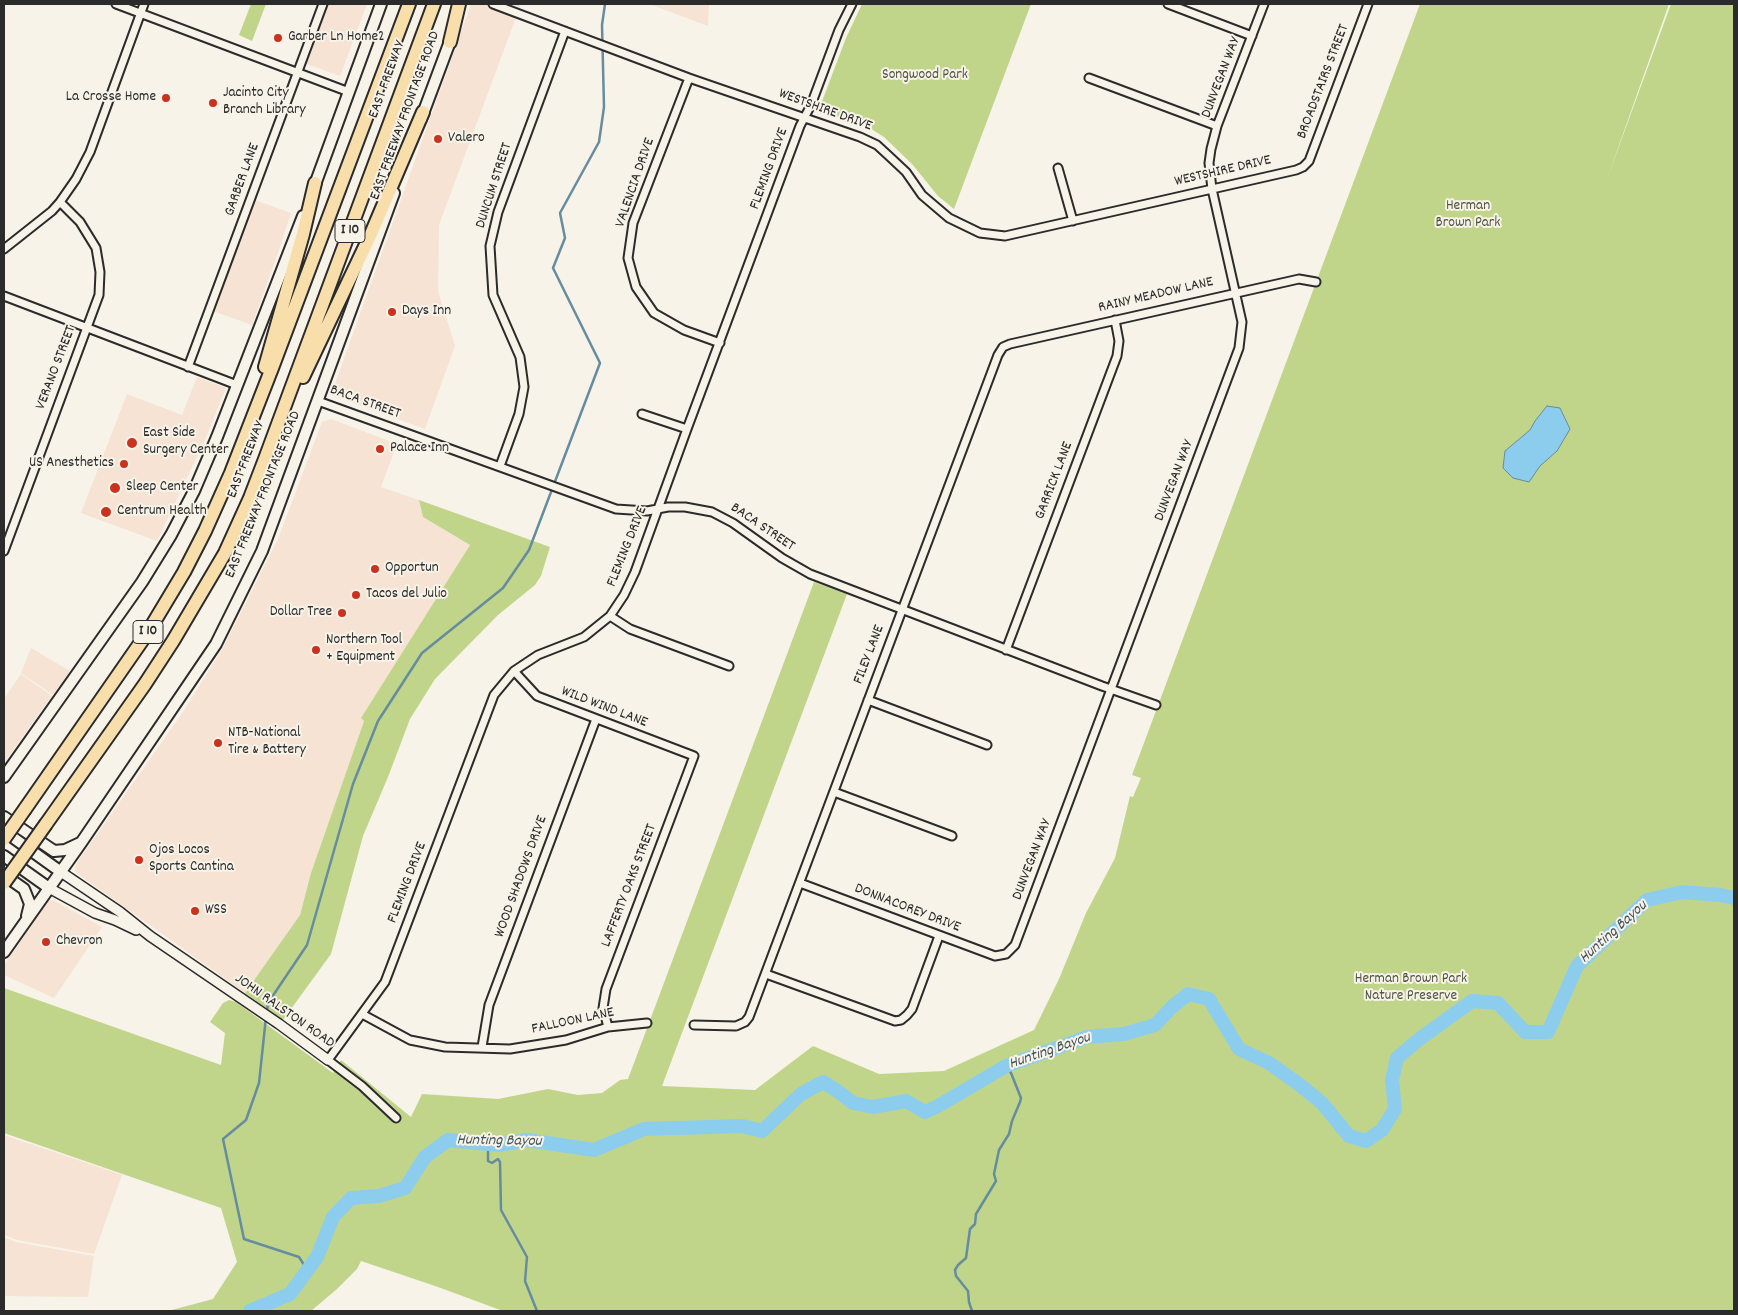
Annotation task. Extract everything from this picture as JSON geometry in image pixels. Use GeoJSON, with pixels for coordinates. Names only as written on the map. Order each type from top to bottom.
{"type":"FeatureCollection","features":[{"type":"Feature","properties":{"kind":"highway","name":"EAST FREEWAY"},"geometry":{"type":"LineString","coordinates":[[4,839],[134,654],[164,607],[205,531],[231,473],[272,368],[409,4]]}},
{"type":"Feature","properties":{"kind":"highway","name":"EAST FREEWAY"},"geometry":{"type":"LineString","coordinates":[[4,883],[145,684],[225,553],[265,459],[434,4]]}},
{"type":"Feature","properties":{"kind":"highway"},"geometry":{"type":"LineString","coordinates":[[450,42],[459,4]]}},
{"type":"Feature","properties":{"kind":"highway"},"geometry":{"type":"LineString","coordinates":[[265,459],[370,234],[424,112]]}},
{"type":"Feature","properties":{"kind":"highway"},"geometry":{"type":"LineString","coordinates":[[243,440],[303,234],[315,183]]}},
{"type":"Feature","properties":{"kind":"main road"},"geometry":{"type":"LineString","coordinates":[[4,777],[142,582],[194,491],[315,183],[381,4]]}},
{"type":"Feature","properties":{"kind":"main road","name":"EAST FREEWAY FRONTAGE ROAD"},"geometry":{"type":"LineString","coordinates":[[4,952],[81,843],[216,644],[262,550],[464,4]]}},
{"type":"Feature","properties":{"kind":"main road"},"geometry":{"type":"LineString","coordinates":[[4,816],[54,851],[65,850],[81,843]]}},
{"type":"Feature","properties":{"kind":"main road"},"geometry":{"type":"LineString","coordinates":[[4,831],[60,872]]}},
{"type":"Feature","properties":{"kind":"main road","name":"JOHN RALSTON ROAD"},"geometry":{"type":"LineString","coordinates":[[4,856],[49,888]]}},
{"type":"Feature","properties":{"kind":"main road"},"geometry":{"type":"LineString","coordinates":[[4,875],[24,889],[30,904],[26,922]]}},
{"type":"Feature","properties":{"kind":"street"},"geometry":{"type":"LineString","coordinates":[[116,4],[349,92]]}},
{"type":"Feature","properties":{"kind":"street"},"geometry":{"type":"LineString","coordinates":[[4,249],[42,220],[60,202],[76,179],[90,152],[144,4]]}},
{"type":"Feature","properties":{"kind":"street","name":"GARBER LANE"},"geometry":{"type":"LineString","coordinates":[[188,367],[323,4]]}},
{"type":"Feature","properties":{"kind":"street","name":"WESTSHIRE DRIVE"},"geometry":{"type":"LineString","coordinates":[[493,4],[689,78],[860,136],[877,146],[906,172],[922,195],[935,207],[949,218],[980,233],[1005,236],[1303,167]]}},
{"type":"Feature","properties":{"kind":"street","name":"FLEMING DRIVE"},"geometry":{"type":"LineString","coordinates":[[328,1060],[385,982],[494,695],[514,671],[538,656],[584,637],[610,616],[624,595],[635,572],[800,126],[839,30],[852,4]]}},
{"type":"Feature","properties":{"kind":"street"},"geometry":{"type":"LineString","coordinates":[[1168,4],[1252,36]]}},
{"type":"Feature","properties":{"kind":"street","name":"DUNVEGAN WAY"},"geometry":{"type":"LineString","coordinates":[[1006,954],[1016,945],[1239,348],[1242,322],[1212,189],[1209,162],[1217,126],[1264,4]]}},
{"type":"Feature","properties":{"kind":"street","name":"BROADSTAIRS STREET"},"geometry":{"type":"LineString","coordinates":[[1303,167],[1309,161],[1368,4]]}},
{"type":"Feature","properties":{"kind":"street","name":"DUNCUM STREET"},"geometry":{"type":"LineString","coordinates":[[500,466],[519,414],[524,386],[520,356],[494,295],[490,246],[498,212],[565,31]]}},
{"type":"Feature","properties":{"kind":"street","name":"VALENCIA DRIVE"},"geometry":{"type":"LineString","coordinates":[[689,78],[633,223],[628,258],[636,287],[654,313],[684,330],[720,343]]}},
{"type":"Feature","properties":{"kind":"street"},"geometry":{"type":"LineString","coordinates":[[1088,78],[1217,126]]}},
{"type":"Feature","properties":{"kind":"street"},"geometry":{"type":"LineString","coordinates":[[1058,168],[1072,221]]}},
{"type":"Feature","properties":{"kind":"street","name":"VERANO STREET"},"geometry":{"type":"LineString","coordinates":[[4,550],[99,294],[100,272],[96,248],[80,222],[60,202]]}},
{"type":"Feature","properties":{"kind":"street","name":"RAINY MEADOW LANE"},"geometry":{"type":"LineString","coordinates":[[1003,347],[1236,292],[1299,279],[1316,282]]}},
{"type":"Feature","properties":{"kind":"street"},"geometry":{"type":"LineString","coordinates":[[4,296],[237,385]]}},
{"type":"Feature","properties":{"kind":"street","name":"GARRICK LANE"},"geometry":{"type":"LineString","coordinates":[[1006,650],[1117,356],[1119,341],[1115,320]]}},
{"type":"Feature","properties":{"kind":"street","name":"FILEY LANE"},"geometry":{"type":"LineString","coordinates":[[694,1025],[736,1026],[745,1022],[749,1017],[998,355],[1003,347]]}},
{"type":"Feature","properties":{"kind":"street","name":"BACA STREET"},"geometry":{"type":"LineString","coordinates":[[318,401],[616,509],[646,511],[668,507],[685,507],[698,508],[724,517],[782,558],[810,574],[1006,650],[1156,705]]}},
{"type":"Feature","properties":{"kind":"street"},"geometry":{"type":"LineString","coordinates":[[642,414],[687,429]]}},
{"type":"Feature","properties":{"kind":"street"},"geometry":{"type":"LineString","coordinates":[[610,616],[630,628],[729,666]]}},
{"type":"Feature","properties":{"kind":"street","name":"WILD WIND LANE"},"geometry":{"type":"LineString","coordinates":[[514,671],[537,696],[694,756]]}},
{"type":"Feature","properties":{"kind":"street"},"geometry":{"type":"LineString","coordinates":[[868,700],[987,745]]}},
{"type":"Feature","properties":{"kind":"street","name":"WOOD SHADOWS DRIVE"},"geometry":{"type":"LineString","coordinates":[[482,1047],[489,1005],[596,719]]}},
{"type":"Feature","properties":{"kind":"street","name":"LAFFERTY OAKS STREET"},"geometry":{"type":"LineString","coordinates":[[608,1027],[603,1008],[606,990],[694,756]]}},
{"type":"Feature","properties":{"kind":"street"},"geometry":{"type":"LineString","coordinates":[[834,792],[952,836]]}},
{"type":"Feature","properties":{"kind":"street","name":"JOHN RALSTON ROAD"},"geometry":{"type":"LineString","coordinates":[[60,872],[279,1024],[362,1086],[396,1118]]}},
{"type":"Feature","properties":{"kind":"street","name":"DONNACOREY DRIVE"},"geometry":{"type":"LineString","coordinates":[[800,883],[995,956],[1006,954]]}},
{"type":"Feature","properties":{"kind":"street","name":"JOHN RALSTON ROAD"},"geometry":{"type":"LineString","coordinates":[[49,888],[95,914],[115,920],[150,936]]}},
{"type":"Feature","properties":{"kind":"street"},"geometry":{"type":"LineString","coordinates":[[766,974],[895,1022],[907,1016],[912,1009],[939,936]]}},
{"type":"Feature","properties":{"kind":"street","name":"FALLOON LANE"},"geometry":{"type":"LineString","coordinates":[[362,1014],[410,1040],[444,1047],[510,1048],[566,1040],[608,1027],[647,1023]]}},
{"type":"Feature","properties":{"kind":"shaded area"},"geometry":{"type":"Polygon","coordinates":[[[325,4],[367,4],[340,76],[304,63],[325,4]]]}},
{"type":"Feature","properties":{"kind":"shaded area"},"geometry":{"type":"Polygon","coordinates":[[[471,4],[521,4],[439,225],[438,291],[455,346],[425,429],[331,395],[471,4]]]}},
{"type":"Feature","properties":{"kind":"shaded area"},"geometry":{"type":"Polygon","coordinates":[[[649,4],[709,4],[708,26],[649,4]]]}},
{"type":"Feature","properties":{"kind":"shaded area"},"geometry":{"type":"Polygon","coordinates":[[[255,200],[291,213],[252,325],[213,311],[255,200]]]}},
{"type":"Feature","properties":{"kind":"shaded area"},"geometry":{"type":"Polygon","coordinates":[[[197,377],[226,388],[205,440],[157,541],[81,513],[127,394],[182,415],[197,377]]]}},
{"type":"Feature","properties":{"kind":"shaded area"},"geometry":{"type":"Polygon","coordinates":[[[331,419],[397,444],[381,487],[419,500],[423,517],[470,545],[361,718],[364,721],[311,873],[300,915],[245,993],[75,870],[76,864],[183,712],[223,648],[278,539],[322,422],[331,419]]]}},
{"type":"Feature","properties":{"kind":"shaded area"},"geometry":{"type":"Polygon","coordinates":[[[31,648],[70,671],[53,695],[21,673],[31,648]]]}},
{"type":"Feature","properties":{"kind":"shaded area"},"geometry":{"type":"Polygon","coordinates":[[[21,674],[52,696],[4,763],[4,699],[21,674]]]}},
{"type":"Feature","properties":{"kind":"shaded area"},"geometry":{"type":"Polygon","coordinates":[[[53,900],[102,927],[54,998],[4,975],[4,965],[48,901],[53,900]]]}},
{"type":"Feature","properties":{"kind":"shaded area"},"geometry":{"type":"Polygon","coordinates":[[[4,1135],[122,1175],[94,1254],[17,1240],[4,1235],[4,1135]]]}},
{"type":"Feature","properties":{"kind":"shaded area"},"geometry":{"type":"Polygon","coordinates":[[[4,1237],[16,1242],[94,1256],[88,1297],[4,1296],[4,1237]]]}},
{"type":"Feature","properties":{"kind":"green space"},"geometry":{"type":"Polygon","coordinates":[[[251,4],[266,4],[252,41],[239,35],[251,4]]]}},
{"type":"Feature","properties":{"kind":"green space","name":"Songwood Park"},"geometry":{"type":"Polygon","coordinates":[[[862,4],[1031,4],[954,209],[938,196],[912,164],[884,137],[868,127],[827,113],[821,104],[846,38],[862,4]]]}},
{"type":"Feature","properties":{"kind":"green space","name":"Herman Brown Park Nature Preserve"},"geometry":{"type":"Polygon","coordinates":[[[1420,4],[1669,4],[1607,179],[1671,4],[1734,4],[1734,1311],[503,1311],[361,1261],[357,1269],[337,1289],[311,1311],[168,1311],[213,1299],[237,1262],[221,1208],[4,1133],[4,988],[221,1065],[225,1033],[210,1022],[223,1003],[229,1000],[236,1002],[333,1073],[341,1060],[411,1117],[422,1094],[498,1099],[548,1089],[578,1095],[602,1093],[620,1080],[628,1079],[814,582],[847,594],[662,1086],[755,1090],[813,1046],[879,1074],[944,1071],[1034,1030],[1059,979],[1086,913],[1115,858],[1130,796],[1133,797],[1141,778],[1132,775],[1420,4]]]}},
{"type":"Feature","properties":{"kind":"green space"},"geometry":{"type":"Polygon","coordinates":[[[419,500],[550,547],[541,576],[535,585],[498,615],[435,679],[410,719],[363,836],[331,954],[283,1020],[245,993],[300,915],[311,873],[364,721],[361,718],[470,545],[423,517],[419,500]]]}},
{"type":"Feature","properties":{"kind":"water"},"geometry":{"type":"Polygon","coordinates":[[[1547,406],[1560,408],[1570,429],[1557,451],[1540,466],[1529,482],[1513,478],[1503,468],[1505,451],[1530,430],[1547,406]]]}},
{"type":"Feature","properties":{"kind":"waterway"},"geometry":{"type":"LineString","coordinates":[[267,1011],[268,1003],[307,945],[353,784],[378,721],[422,653],[503,588],[529,550],[600,363],[553,268],[565,238],[560,213],[599,142],[604,107],[602,25],[605,4]]}},
{"type":"Feature","properties":{"kind":"waterway","name":"Hunting Bayou"},"geometry":{"type":"LineString","coordinates":[[250,1311],[290,1294],[317,1257],[333,1217],[351,1198],[379,1196],[405,1188],[425,1157],[448,1140],[499,1145],[527,1140],[594,1150],[644,1129],[743,1126],[762,1131],[801,1094],[823,1082],[853,1103],[873,1107],[906,1101],[925,1112],[1006,1066],[1087,1037],[1124,1034],[1155,1025],[1188,994],[1209,999],[1239,1049],[1269,1063],[1300,1085],[1322,1103],[1349,1136],[1366,1141],[1382,1130],[1395,1109],[1392,1080],[1397,1058],[1418,1040],[1472,1001],[1498,1003],[1525,1032],[1548,1032],[1577,966],[1647,900],[1682,892],[1734,898]]}},
{"type":"Feature","properties":{"kind":"waterway"},"geometry":{"type":"LineString","coordinates":[[266,1017],[259,1083],[246,1120],[223,1139],[244,1239],[299,1257],[308,1271]]}},
{"type":"Feature","properties":{"kind":"waterway"},"geometry":{"type":"LineString","coordinates":[[972,1311],[968,1291],[956,1276],[955,1270],[966,1258],[970,1229],[975,1224],[976,1214],[996,1181],[994,1174],[999,1150],[1009,1134],[1020,1102],[1021,1098],[1011,1073],[1006,1066]]}},
{"type":"Feature","properties":{"kind":"waterway"},"geometry":{"type":"LineString","coordinates":[[486,1144],[488,1161],[492,1163],[498,1159],[500,1162],[501,1210],[527,1257],[525,1281],[537,1311]]}},
{"type":"Feature","properties":{"kind":"place","name":"Garber Ln Home2"},"geometry":{"type":"Point","coordinates":[278,38]}},
{"type":"Feature","properties":{"kind":"place","name":"La Crosse Home"},"geometry":{"type":"Point","coordinates":[166,98]}},
{"type":"Feature","properties":{"kind":"place","name":"Jacinto City Branch Library"},"geometry":{"type":"Point","coordinates":[213,103]}},
{"type":"Feature","properties":{"kind":"place","name":"Valero"},"geometry":{"type":"Point","coordinates":[438,139]}},
{"type":"Feature","properties":{"kind":"place","name":"Days Inn"},"geometry":{"type":"Point","coordinates":[392,312]}},
{"type":"Feature","properties":{"kind":"place","name":"East Side Surgery Center"},"geometry":{"type":"Point","coordinates":[132,443]}},
{"type":"Feature","properties":{"kind":"place","name":"Palace Inn"},"geometry":{"type":"Point","coordinates":[380,449]}},
{"type":"Feature","properties":{"kind":"place","name":"US Anesthetics"},"geometry":{"type":"Point","coordinates":[124,464]}},
{"type":"Feature","properties":{"kind":"place","name":"Sleep Center"},"geometry":{"type":"Point","coordinates":[115,488]}},
{"type":"Feature","properties":{"kind":"place","name":"Centrum Health"},"geometry":{"type":"Point","coordinates":[106,512]}},
{"type":"Feature","properties":{"kind":"place","name":"Opportun"},"geometry":{"type":"Point","coordinates":[375,569]}},
{"type":"Feature","properties":{"kind":"place","name":"Tacos del Julio"},"geometry":{"type":"Point","coordinates":[356,595]}},
{"type":"Feature","properties":{"kind":"place","name":"Dollar Tree"},"geometry":{"type":"Point","coordinates":[342,613]}},
{"type":"Feature","properties":{"kind":"place","name":"Northern Tool + Equipment"},"geometry":{"type":"Point","coordinates":[316,650]}},
{"type":"Feature","properties":{"kind":"place","name":"NTB-National Tire & Battery"},"geometry":{"type":"Point","coordinates":[218,743]}},
{"type":"Feature","properties":{"kind":"place","name":"Ojos Locos Sports Cantina"},"geometry":{"type":"Point","coordinates":[139,860]}},
{"type":"Feature","properties":{"kind":"place","name":"WSS"},"geometry":{"type":"Point","coordinates":[195,911]}},
{"type":"Feature","properties":{"kind":"place","name":"Chevron"},"geometry":{"type":"Point","coordinates":[46,942]}},
{"type":"Feature","properties":{"kind":"park label","name":"Herman Brown Park"},"geometry":{"type":"Point","coordinates":[1468,216]}}]}
